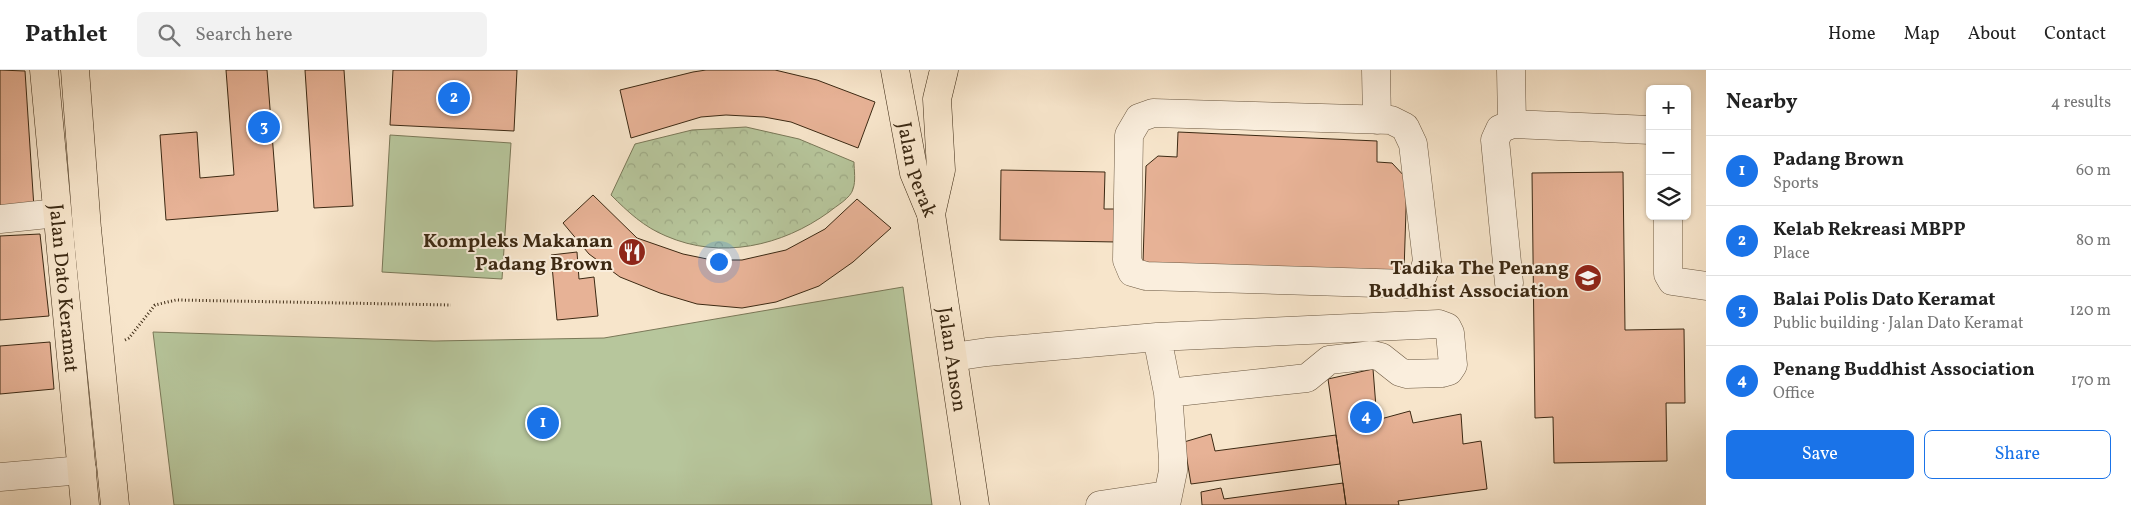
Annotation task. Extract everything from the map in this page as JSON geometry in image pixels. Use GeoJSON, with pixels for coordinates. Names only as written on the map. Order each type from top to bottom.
{"type":"FeatureCollection","features":[{"type":"Feature","properties":{"kind":"main road","name":"Jalan Dato Keramat"},"geometry":{"type":"LineString","coordinates":[[44,70],[85,505]]}},
{"type":"Feature","properties":{"kind":"main road","name":"Jalan Dato Keramat"},"geometry":{"type":"LineString","coordinates":[[75,70],[87,229],[115,505]]}},
{"type":"Feature","properties":{"kind":"main road","name":"Jalan Perak"},"geometry":{"type":"LineString","coordinates":[[894,70],[914,173],[931,214]]}},
{"type":"Feature","properties":{"kind":"main road","name":"Jalan Perak"},"geometry":{"type":"LineString","coordinates":[[931,214],[941,170],[937,99],[944,70]]}},
{"type":"Feature","properties":{"kind":"main road","name":"Jalan Anson"},"geometry":{"type":"LineString","coordinates":[[931,214],[975,505]]}},
{"type":"Feature","properties":{"kind":"lane"},"geometry":{"type":"LineString","coordinates":[[1376,70],[1377,120]]}},
{"type":"Feature","properties":{"kind":"lane"},"geometry":{"type":"LineString","coordinates":[[1510,70],[1512,124]]}},
{"type":"Feature","properties":{"kind":"lane"},"geometry":{"type":"LineString","coordinates":[[1153,113],[1377,120],[1391,120],[1405,127],[1413,144],[1427,261],[1423,275],[1408,284],[1146,276],[1132,272],[1126,260],[1129,135],[1139,118],[1153,113]]}},
{"type":"Feature","properties":{"kind":"lane"},"geometry":{"type":"LineString","coordinates":[[1510,283],[1495,140],[1500,129],[1512,124],[1646,130]]}},
{"type":"Feature","properties":{"kind":"lane"},"geometry":{"type":"LineString","coordinates":[[0,219],[57,213]]}},
{"type":"Feature","properties":{"kind":"lane"},"geometry":{"type":"LineString","coordinates":[[1668,220],[1668,274],[1672,281],[1706,286]]}},
{"type":"Feature","properties":{"kind":"lane"},"geometry":{"type":"LineString","coordinates":[[953,357],[997,351],[1157,337],[1439,324],[1447,327],[1450,333],[1453,365],[1449,371],[1442,373],[1407,374],[1400,372],[1381,357],[1373,355],[1329,360],[1307,378],[1168,393]]}},
{"type":"Feature","properties":{"kind":"lane"},"geometry":{"type":"LineString","coordinates":[[1378,327],[1381,357]]}},
{"type":"Feature","properties":{"kind":"lane"},"geometry":{"type":"LineString","coordinates":[[1315,330],[1319,368]]}},
{"type":"Feature","properties":{"kind":"lane"},"geometry":{"type":"LineString","coordinates":[[1100,505],[1166,500],[1173,471],[1173,459],[1168,393],[1157,337]]}},
{"type":"Feature","properties":{"kind":"lane"},"geometry":{"type":"LineString","coordinates":[[0,477],[82,470]]}},
{"type":"Feature","properties":{"kind":"path"},"geometry":{"type":"LineString","coordinates":[[99,352],[129,338],[154,305],[176,300],[452,305]]}},
{"type":"Feature","properties":{"kind":"green space"},"geometry":{"type":"Polygon","coordinates":[[[746,127],[799,139],[854,162],[854,186],[852,192],[846,199],[811,224],[771,241],[729,248],[687,243],[666,236],[637,218],[611,195],[635,144],[692,130],[746,127]]]}},
{"type":"Feature","properties":{"kind":"green space"},"geometry":{"type":"Polygon","coordinates":[[[390,135],[511,143],[502,279],[382,272],[390,135]]]}},
{"type":"Feature","properties":{"kind":"green space"},"geometry":{"type":"Polygon","coordinates":[[[903,287],[932,505],[174,505],[153,332],[434,341],[604,338],[903,287]]]}},
{"type":"Feature","properties":{"kind":"building"},"geometry":{"type":"Polygon","coordinates":[[[0,70],[25,71],[34,208],[0,210],[0,70]]]}},
{"type":"Feature","properties":{"kind":"building"},"geometry":{"type":"Polygon","coordinates":[[[226,70],[267,70],[278,211],[166,220],[160,135],[197,132],[200,178],[234,175],[226,70]]]}},
{"type":"Feature","properties":{"kind":"building"},"geometry":{"type":"Polygon","coordinates":[[[305,70],[344,70],[353,206],[314,208],[305,70]]]}},
{"type":"Feature","properties":{"kind":"building"},"geometry":{"type":"Polygon","coordinates":[[[393,70],[517,70],[514,131],[390,125],[393,70]]]}},
{"type":"Feature","properties":{"kind":"building"},"geometry":{"type":"Polygon","coordinates":[[[706,70],[775,70],[817,80],[875,102],[858,148],[791,122],[764,117],[726,115],[701,117],[631,138],[620,90],[706,70]]]}},
{"type":"Feature","properties":{"kind":"building"},"geometry":{"type":"Polygon","coordinates":[[[1178,132],[1377,141],[1377,162],[1392,163],[1407,179],[1404,272],[1143,263],[1146,166],[1158,156],[1177,157],[1178,132]]]}},
{"type":"Feature","properties":{"kind":"building"},"geometry":{"type":"Polygon","coordinates":[[[1001,170],[1105,172],[1104,209],[1118,209],[1117,242],[1000,240],[1001,170]]]}},
{"type":"Feature","properties":{"kind":"building"},"geometry":{"type":"Polygon","coordinates":[[[1623,172],[1625,330],[1684,329],[1685,403],[1666,403],[1667,461],[1554,463],[1553,417],[1535,418],[1532,173],[1623,172]]]}},
{"type":"Feature","properties":{"kind":"building","name":"Kompleks Makanan Padang Brown"},"geometry":{"type":"Polygon","coordinates":[[[593,195],[637,238],[683,254],[712,260],[742,260],[786,250],[825,229],[857,199],[891,228],[853,262],[819,286],[776,302],[742,308],[697,304],[660,293],[620,277],[589,254],[563,223],[593,195]]]}},
{"type":"Feature","properties":{"kind":"building"},"geometry":{"type":"Polygon","coordinates":[[[40,234],[49,316],[0,320],[0,236],[40,234]]]}},
{"type":"Feature","properties":{"kind":"building"},"geometry":{"type":"Polygon","coordinates":[[[577,252],[579,279],[594,277],[598,316],[557,320],[551,255],[577,252]]]}},
{"type":"Feature","properties":{"kind":"building"},"geometry":{"type":"Polygon","coordinates":[[[50,342],[54,389],[0,394],[0,346],[50,342]]]}},
{"type":"Feature","properties":{"kind":"building"},"geometry":{"type":"Polygon","coordinates":[[[1373,369],[1377,420],[1410,411],[1413,423],[1461,414],[1463,444],[1481,441],[1487,489],[1398,501],[1399,505],[1346,505],[1328,379],[1373,369]]]}},
{"type":"Feature","properties":{"kind":"building"},"geometry":{"type":"Polygon","coordinates":[[[1211,434],[1215,451],[1336,435],[1340,464],[1191,484],[1184,442],[1211,434]]]}},
{"type":"Feature","properties":{"kind":"building"},"geometry":{"type":"Polygon","coordinates":[[[1343,483],[1346,505],[1202,505],[1201,492],[1221,488],[1224,499],[1343,483]]]}},
{"type":"Feature","properties":{"kind":"place","name":"Kelab Rekreasi MBPP"},"geometry":{"type":"Point","coordinates":[454,98]}},
{"type":"Feature","properties":{"kind":"place","name":"Balai Polis Dato Keramat"},"geometry":{"type":"Point","coordinates":[264,127]}},
{"type":"Feature","properties":{"kind":"place","name":"Kompleks Makanan Padang Brown"},"geometry":{"type":"Point","coordinates":[632,252]}},
{"type":"Feature","properties":{"kind":"place","name":"Tadika The Penang Buddhist Association"},"geometry":{"type":"Point","coordinates":[1588,278]}},
{"type":"Feature","properties":{"kind":"place","name":"Penang Buddhist Association"},"geometry":{"type":"Point","coordinates":[1366,417]}},
{"type":"Feature","properties":{"kind":"place","name":"Padang Brown"},"geometry":{"type":"Point","coordinates":[543,423]}}]}
